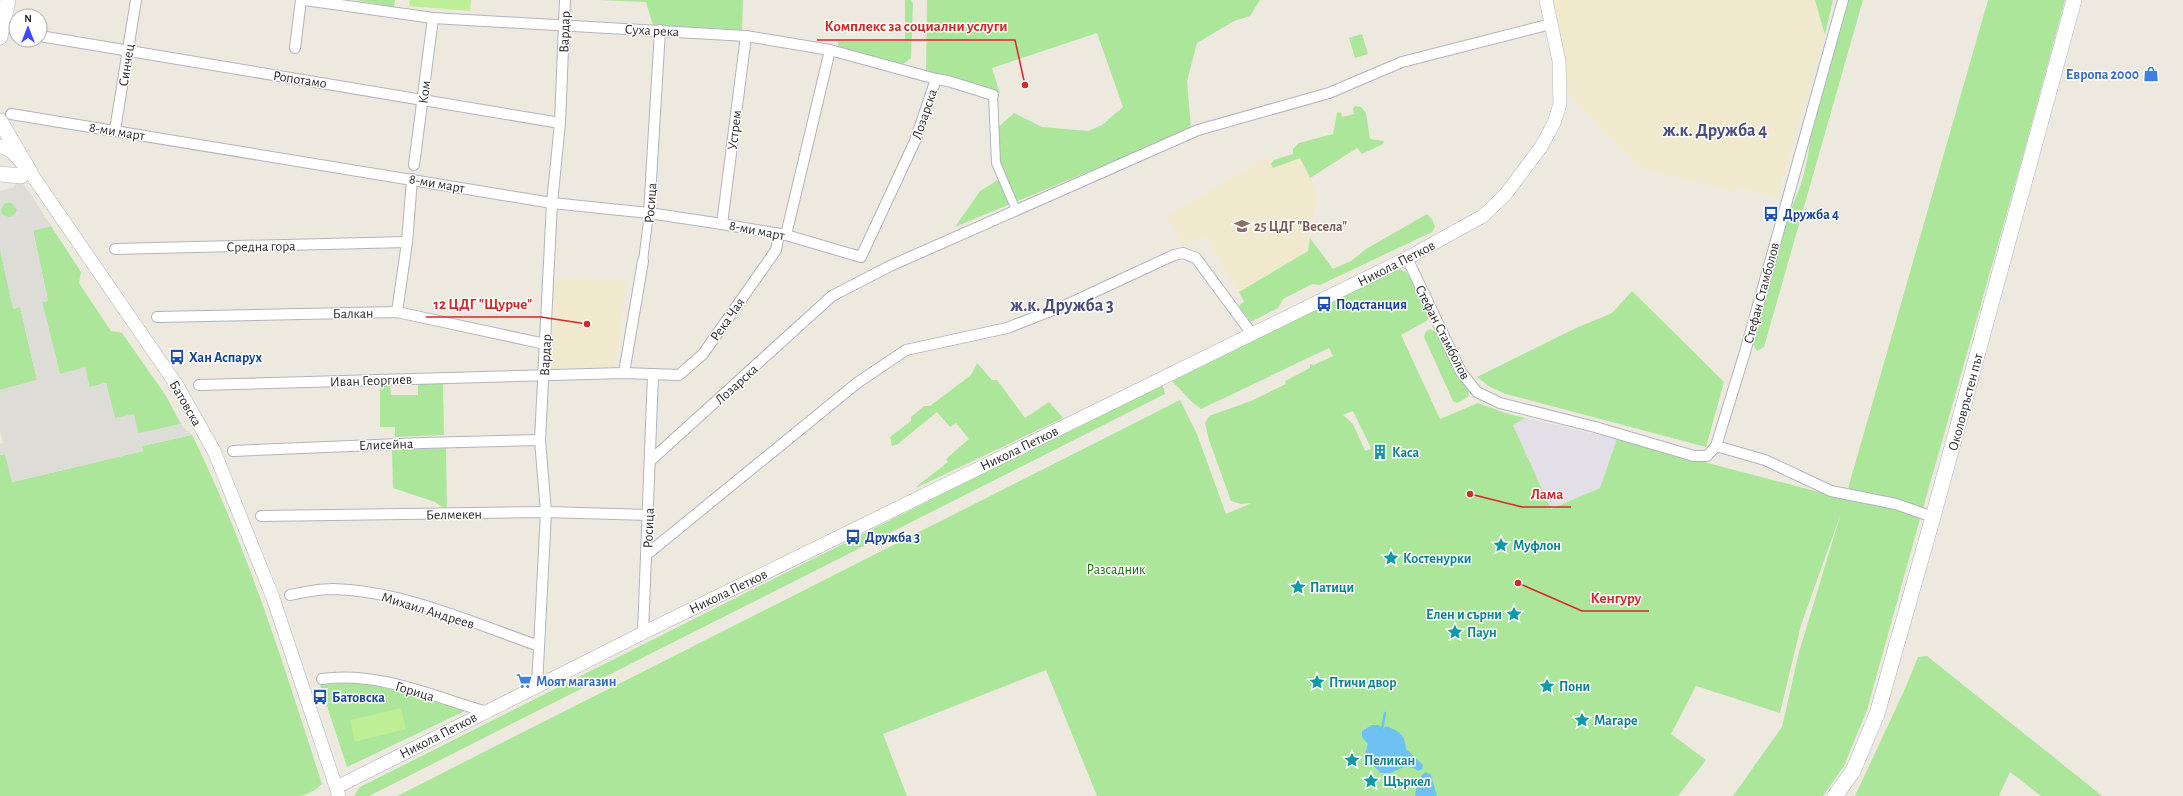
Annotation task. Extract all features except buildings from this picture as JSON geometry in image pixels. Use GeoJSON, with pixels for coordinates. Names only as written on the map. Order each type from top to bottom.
{"type":"FeatureCollection","features":[{"type":"Feature","properties":{"kind":"main road"},"geometry":{"type":"LineString","coordinates":[[0,37],[8,0]]}},
{"type":"Feature","properties":{"kind":"main road","name":"Околовръстен път"},"geometry":{"type":"LineString","coordinates":[[1835,796],[1852,771],[1877,714],[1933,517],[2074,0]]}},
{"type":"Feature","properties":{"kind":"main road"},"geometry":{"type":"LineString","coordinates":[[0,174],[25,174],[5,117]]}},
{"type":"Feature","properties":{"kind":"street","name":"Синчец"},"geometry":{"type":"LineString","coordinates":[[115,130],[136,0]]}},
{"type":"Feature","properties":{"kind":"street"},"geometry":{"type":"LineString","coordinates":[[295,48],[302,0]]}},
{"type":"Feature","properties":{"kind":"street","name":"Суха река"},"geometry":{"type":"LineString","coordinates":[[305,0],[433,18],[746,36],[830,50],[936,79],[948,80],[993,95]]}},
{"type":"Feature","properties":{"kind":"street","name":"Вардар"},"geometry":{"type":"LineString","coordinates":[[538,686],[546,512],[540,440],[552,203],[560,123],[565,0]]}},
{"type":"Feature","properties":{"kind":"street","name":"Никола Петков"},"geometry":{"type":"LineString","coordinates":[[336,793],[358,775],[484,711],[538,686],[1407,258],[1483,216],[1505,195],[1541,148],[1554,123],[1560,104],[1559,62],[1546,0]]}},
{"type":"Feature","properties":{"kind":"street","name":"Стефан Стамболов"},"geometry":{"type":"LineString","coordinates":[[1407,258],[1461,372],[1477,392],[1500,403],[1595,427],[1694,456],[1707,456],[1716,446],[1745,352],[1843,0]]}},
{"type":"Feature","properties":{"kind":"street","name":"Ком"},"geometry":{"type":"LineString","coordinates":[[414,165],[433,18]]}},
{"type":"Feature","properties":{"kind":"street","name":"Лозарска"},"geometry":{"type":"LineString","coordinates":[[650,461],[832,296],[890,266],[1198,130],[1329,93],[1402,62],[1551,24]]}},
{"type":"Feature","properties":{"kind":"street","name":"Росица"},"geometry":{"type":"LineString","coordinates":[[624,373],[643,261],[649,213],[660,30]]}},
{"type":"Feature","properties":{"kind":"street","name":"Устрем"},"geometry":{"type":"LineString","coordinates":[[722,224],[746,36]]}},
{"type":"Feature","properties":{"kind":"street","name":"Ропотамо"},"geometry":{"type":"LineString","coordinates":[[48,37],[560,123]]}},
{"type":"Feature","properties":{"kind":"street","name":"Река Чая"},"geometry":{"type":"LineString","coordinates":[[653,374],[679,375],[703,354],[776,250],[782,235],[830,50]]}},
{"type":"Feature","properties":{"kind":"street","name":"Лозарска"},"geometry":{"type":"LineString","coordinates":[[861,257],[915,141],[936,79]]}},
{"type":"Feature","properties":{"kind":"street"},"geometry":{"type":"LineString","coordinates":[[993,95],[996,163],[1016,210]]}},
{"type":"Feature","properties":{"kind":"street","name":"8-ми март"},"geometry":{"type":"LineString","coordinates":[[5,117],[115,130],[552,203],[649,213],[722,224],[782,235],[861,257]]}},
{"type":"Feature","properties":{"kind":"street","name":"Батовска"},"geometry":{"type":"LineString","coordinates":[[0,146],[11,151],[25,174],[47,200],[178,387],[214,451],[273,598],[328,761],[336,793]]}},
{"type":"Feature","properties":{"kind":"street"},"geometry":{"type":"LineString","coordinates":[[0,166],[25,174]]}},
{"type":"Feature","properties":{"kind":"street"},"geometry":{"type":"LineString","coordinates":[[397,312],[407,242],[412,179]]}},
{"type":"Feature","properties":{"kind":"street","name":"Средна гора"},"geometry":{"type":"LineString","coordinates":[[115,249],[407,242]]}},
{"type":"Feature","properties":{"kind":"street"},"geometry":{"type":"LineString","coordinates":[[646,555],[857,383],[906,350],[1007,328],[1066,305],[1183,253],[1196,258],[1252,334]]}},
{"type":"Feature","properties":{"kind":"street","name":"Балкан"},"geometry":{"type":"LineString","coordinates":[[157,317],[397,312],[425,316],[545,344]]}},
{"type":"Feature","properties":{"kind":"street"},"geometry":{"type":"LineString","coordinates":[[543,375],[624,373],[653,374]]}},
{"type":"Feature","properties":{"kind":"street","name":"Росица"},"geometry":{"type":"LineString","coordinates":[[643,633],[653,374]]}},
{"type":"Feature","properties":{"kind":"street","name":"Иван Георгиев"},"geometry":{"type":"LineString","coordinates":[[199,385],[543,375]]}},
{"type":"Feature","properties":{"kind":"street","name":"Елисейна"},"geometry":{"type":"LineString","coordinates":[[233,451],[540,440]]}},
{"type":"Feature","properties":{"kind":"street"},"geometry":{"type":"LineString","coordinates":[[1716,446],[1765,460],[1831,491],[1896,504],[1933,517]]}},
{"type":"Feature","properties":{"kind":"street","name":"Белмекен"},"geometry":{"type":"LineString","coordinates":[[261,516],[546,512],[648,515]]}},
{"type":"Feature","properties":{"kind":"street","name":"Михаил Андреев"},"geometry":{"type":"LineString","coordinates":[[290,595],[331,589],[384,596],[412,603],[539,646]]}},
{"type":"Feature","properties":{"kind":"street","name":"Горица"},"geometry":{"type":"LineString","coordinates":[[322,679],[349,676],[382,681],[484,711]]}},
{"type":"Feature","properties":{"kind":"street"},"geometry":{"type":"LineString","coordinates":[[328,761],[342,772],[358,775]]}},
{"type":"Feature","properties":{"kind":"shaded area"},"geometry":{"type":"Polygon","coordinates":[[[1553,0],[1815,0],[1825,35],[1777,197],[1738,187],[1736,192],[1640,168],[1567,93],[1566,60],[1553,0]]]}},
{"type":"Feature","properties":{"kind":"shaded area","name":"25 ЦДГ \"Весела\""},"geometry":{"type":"Polygon","coordinates":[[[1267,157],[1273,168],[1300,157],[1317,192],[1308,251],[1239,292],[1206,236],[1184,246],[1167,216],[1267,157]]]}},
{"type":"Feature","properties":{"kind":"shaded area"},"geometry":{"type":"Polygon","coordinates":[[[19,181],[25,186],[51,226],[33,231],[48,301],[42,302],[60,374],[85,367],[90,387],[106,383],[115,418],[134,414],[138,433],[181,424],[192,435],[142,446],[143,451],[12,482],[5,454],[0,455],[0,444],[3,443],[0,431],[0,390],[37,380],[20,307],[13,309],[0,249],[0,191],[12,188],[19,181]],[[9,202],[5,203],[1,210],[3,215],[9,217],[14,215],[17,210],[14,205],[9,202]]]}},
{"type":"Feature","properties":{"kind":"shaded area"},"geometry":{"type":"Polygon","coordinates":[[[555,278],[627,281],[614,368],[551,369],[555,278]]]}},
{"type":"Feature","properties":{"kind":"shaded area"},"geometry":{"type":"Polygon","coordinates":[[[1525,418],[1617,439],[1600,488],[1551,509],[1513,424],[1525,418]]]}},
{"type":"Feature","properties":{"kind":"green space"},"geometry":{"type":"Polygon","coordinates":[[[355,0],[395,0],[394,7],[355,0]]]}},
{"type":"Feature","properties":{"kind":"green space"},"geometry":{"type":"Polygon","coordinates":[[[410,0],[471,0],[470,11],[409,6],[410,0]]]}},
{"type":"Feature","properties":{"kind":"green space"},"geometry":{"type":"Polygon","coordinates":[[[597,0],[743,0],[742,30],[653,25],[646,2],[597,0]]]}},
{"type":"Feature","properties":{"kind":"green space"},"geometry":{"type":"Polygon","coordinates":[[[905,0],[911,0],[913,4],[911,58],[902,65],[838,47],[838,41],[905,41],[905,0]]]}},
{"type":"Feature","properties":{"kind":"green space"},"geometry":{"type":"Polygon","coordinates":[[[927,0],[1260,0],[1250,16],[1234,21],[1197,43],[1187,81],[1191,129],[955,227],[980,191],[1006,175],[999,157],[997,128],[1014,113],[1042,127],[1088,131],[1102,125],[1123,107],[1097,33],[992,68],[1000,93],[926,72],[927,0]]]}},
{"type":"Feature","properties":{"kind":"green space"},"geometry":{"type":"Polygon","coordinates":[[[1815,0],[1833,0],[1825,35],[1815,0]]]}},
{"type":"Feature","properties":{"kind":"green space"},"geometry":{"type":"Polygon","coordinates":[[[1849,0],[1863,0],[1764,347],[1757,351],[1753,344],[1790,211],[1803,176],[1808,157],[1810,138],[1849,0]]]}},
{"type":"Feature","properties":{"kind":"green space","name":"Разсадник"},"geometry":{"type":"Polygon","coordinates":[[[1988,0],[2065,0],[2021,163],[1867,710],[1844,766],[1823,796],[1733,796],[1782,727],[1799,652],[1841,513],[1801,625],[1780,713],[1696,686],[1671,734],[1706,760],[1678,796],[1097,796],[1046,670],[883,734],[907,796],[397,796],[1180,400],[1197,434],[1226,514],[1252,503],[1241,504],[1231,501],[1209,440],[1205,423],[1209,416],[1251,401],[1286,384],[1285,381],[1310,368],[1310,364],[1314,365],[1333,356],[1329,348],[1201,409],[1193,403],[1172,381],[1397,269],[1406,272],[1410,277],[1428,315],[1428,320],[1401,335],[1440,419],[1478,403],[1505,413],[1525,418],[1513,425],[1551,509],[1600,488],[1617,439],[1845,499],[1988,0]],[[1353,411],[1343,415],[1353,424],[1365,451],[1371,448],[1353,411]]]}},
{"type":"Feature","properties":{"kind":"green space"},"geometry":{"type":"Polygon","coordinates":[[[1362,34],[1368,54],[1355,58],[1349,38],[1362,34]]]}},
{"type":"Feature","properties":{"kind":"green space"},"geometry":{"type":"Polygon","coordinates":[[[1355,106],[1361,107],[1366,113],[1370,139],[1384,141],[1383,144],[1362,154],[1357,148],[1310,178],[1300,158],[1273,168],[1271,164],[1274,160],[1293,154],[1293,149],[1299,143],[1333,134],[1337,113],[1341,112],[1342,117],[1354,114],[1353,109],[1355,106]]]}},
{"type":"Feature","properties":{"kind":"green space"},"geometry":{"type":"Polygon","coordinates":[[[9,202],[16,207],[17,210],[12,217],[9,218],[2,213],[1,210],[6,203],[9,202]]]}},
{"type":"Feature","properties":{"kind":"green space"},"geometry":{"type":"Polygon","coordinates":[[[1427,214],[1432,219],[1435,227],[1432,232],[1320,285],[1312,284],[1283,299],[1278,308],[1251,322],[1239,306],[1244,301],[1239,292],[1308,251],[1310,238],[1333,269],[1351,261],[1366,249],[1427,214]]]}},
{"type":"Feature","properties":{"kind":"green space"},"geometry":{"type":"Polygon","coordinates":[[[51,226],[81,272],[79,283],[111,331],[122,333],[166,396],[181,424],[138,434],[115,419],[106,383],[90,387],[60,374],[42,302],[48,301],[33,230],[51,226]]]}},
{"type":"Feature","properties":{"kind":"green space"},"geometry":{"type":"Polygon","coordinates":[[[0,249],[13,308],[20,307],[37,380],[0,390],[0,249]]]}},
{"type":"Feature","properties":{"kind":"green space"},"geometry":{"type":"Polygon","coordinates":[[[1632,291],[1724,382],[1706,447],[1506,394],[1490,387],[1477,377],[1576,328],[1612,313],[1632,291]]]}},
{"type":"Feature","properties":{"kind":"green space"},"geometry":{"type":"Polygon","coordinates":[[[1430,329],[1437,332],[1452,365],[1469,391],[1468,397],[1457,403],[1453,401],[1424,337],[1426,331],[1430,329]]]}},
{"type":"Feature","properties":{"kind":"green space"},"geometry":{"type":"Polygon","coordinates":[[[977,363],[992,380],[997,380],[1025,418],[1049,402],[1063,418],[916,487],[948,462],[946,459],[969,439],[956,423],[950,427],[937,412],[898,444],[892,446],[890,437],[911,421],[911,417],[924,406],[930,406],[971,375],[977,363]]]}},
{"type":"Feature","properties":{"kind":"green space"},"geometry":{"type":"Polygon","coordinates":[[[443,383],[444,435],[395,437],[395,427],[380,427],[380,385],[390,384],[391,395],[418,395],[418,384],[443,383]]]}},
{"type":"Feature","properties":{"kind":"green space"},"geometry":{"type":"Polygon","coordinates":[[[1159,385],[1163,386],[1165,394],[369,796],[354,796],[360,787],[1159,385]]]}},
{"type":"Feature","properties":{"kind":"green space"},"geometry":{"type":"Polygon","coordinates":[[[192,435],[212,477],[247,563],[279,651],[322,784],[315,790],[302,796],[0,796],[0,455],[5,454],[13,482],[143,451],[142,446],[192,435]]]}},
{"type":"Feature","properties":{"kind":"green space"},"geometry":{"type":"Polygon","coordinates":[[[446,448],[447,510],[435,502],[393,488],[392,450],[446,448]]]}},
{"type":"Feature","properties":{"kind":"green space"},"geometry":{"type":"Polygon","coordinates":[[[1927,656],[2102,796],[2041,796],[2010,772],[1999,796],[1855,796],[1904,691],[1918,657],[1927,656]]]}},
{"type":"Feature","properties":{"kind":"green space"},"geometry":{"type":"Polygon","coordinates":[[[362,682],[469,709],[347,767],[320,685],[362,682]]]}},
{"type":"Feature","properties":{"kind":"green space"},"geometry":{"type":"Polygon","coordinates":[[[401,708],[406,729],[355,742],[350,720],[401,708]]]}},
{"type":"Feature","properties":{"kind":"water"},"geometry":{"type":"Polygon","coordinates":[[[1372,725],[1379,725],[1383,729],[1386,726],[1401,734],[1406,749],[1423,765],[1422,769],[1418,771],[1411,767],[1404,767],[1391,773],[1381,773],[1364,757],[1368,744],[1362,737],[1362,731],[1372,725]]]}},
{"type":"Feature","properties":{"kind":"water"},"geometry":{"type":"Polygon","coordinates":[[[1426,772],[1431,775],[1437,796],[1415,796],[1420,777],[1426,772]]]}},
{"type":"Feature","properties":{"kind":"waterway"},"geometry":{"type":"LineString","coordinates":[[1382,729],[1385,713]]}},
{"type":"Feature","properties":{"kind":"place","name":"Европа 2000"},"geometry":{"type":"Point","coordinates":[2151,74]}},
{"type":"Feature","properties":{"kind":"place","name":"Комплекс за социални услуги"},"geometry":{"type":"Point","coordinates":[1025,85]}},
{"type":"Feature","properties":{"kind":"place","name":"Дружба 4"},"geometry":{"type":"Point","coordinates":[1771,214]}},
{"type":"Feature","properties":{"kind":"place","name":"25 ЦДГ \"Весела\""},"geometry":{"type":"Point","coordinates":[1242,226]}},
{"type":"Feature","properties":{"kind":"place","name":"Подстанция"},"geometry":{"type":"Point","coordinates":[1324,304]}},
{"type":"Feature","properties":{"kind":"place","name":"12 ЦДГ \"Щурче\""},"geometry":{"type":"Point","coordinates":[587,324]}},
{"type":"Feature","properties":{"kind":"place","name":"Хан Аспарух"},"geometry":{"type":"Point","coordinates":[177,357]}},
{"type":"Feature","properties":{"kind":"place","name":"Каса"},"geometry":{"type":"Point","coordinates":[1380,452]}},
{"type":"Feature","properties":{"kind":"place","name":"Лама"},"geometry":{"type":"Point","coordinates":[1470,494]}},
{"type":"Feature","properties":{"kind":"place","name":"Дружба 3"},"geometry":{"type":"Point","coordinates":[853,537]}},
{"type":"Feature","properties":{"kind":"place","name":"Муфлон"},"geometry":{"type":"Point","coordinates":[1501,545]}},
{"type":"Feature","properties":{"kind":"place","name":"Костенурки"},"geometry":{"type":"Point","coordinates":[1391,558]}},
{"type":"Feature","properties":{"kind":"place","name":"Кенгуру"},"geometry":{"type":"Point","coordinates":[1518,583]}},
{"type":"Feature","properties":{"kind":"place","name":"Патици"},"geometry":{"type":"Point","coordinates":[1298,587]}},
{"type":"Feature","properties":{"kind":"place","name":"Елен и сърни"},"geometry":{"type":"Point","coordinates":[1514,614]}},
{"type":"Feature","properties":{"kind":"place","name":"Паун"},"geometry":{"type":"Point","coordinates":[1455,632]}},
{"type":"Feature","properties":{"kind":"place","name":"Моят магазин"},"geometry":{"type":"Point","coordinates":[524,681]}},
{"type":"Feature","properties":{"kind":"place","name":"Птичи двор"},"geometry":{"type":"Point","coordinates":[1317,682]}},
{"type":"Feature","properties":{"kind":"place","name":"Пони"},"geometry":{"type":"Point","coordinates":[1547,686]}},
{"type":"Feature","properties":{"kind":"place","name":"Батовска"},"geometry":{"type":"Point","coordinates":[320,697]}},
{"type":"Feature","properties":{"kind":"place","name":"Магаре"},"geometry":{"type":"Point","coordinates":[1582,720]}},
{"type":"Feature","properties":{"kind":"place","name":"Пеликан"},"geometry":{"type":"Point","coordinates":[1352,760]}},
{"type":"Feature","properties":{"kind":"place","name":"Щъркел"},"geometry":{"type":"Point","coordinates":[1371,781]}},
{"type":"Feature","properties":{"kind":"district","name":"ж.к. Дружба 4"},"geometry":{"type":"Point","coordinates":[1715,130]}},
{"type":"Feature","properties":{"kind":"district","name":"ж.к. Дружба 3"},"geometry":{"type":"Point","coordinates":[1062,305]}}]}
